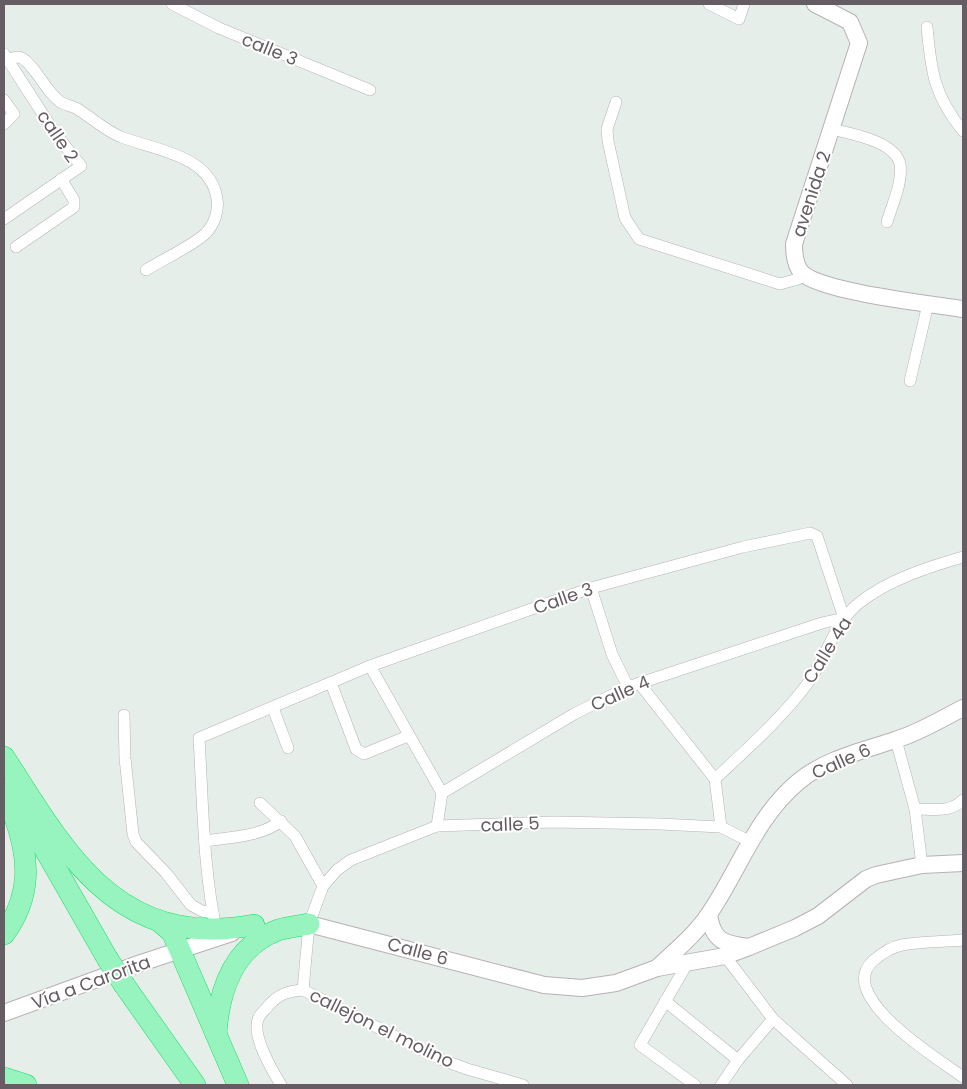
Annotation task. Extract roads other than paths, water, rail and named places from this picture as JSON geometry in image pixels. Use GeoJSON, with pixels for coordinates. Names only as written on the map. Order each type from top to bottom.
{"type":"FeatureCollection","features":[{"type":"Feature","properties":{"kind":"highway"},"geometry":{"type":"LineString","coordinates":[[4,757],[57,837],[94,881],[114,899],[128,908],[159,921],[194,928],[254,925]]}},
{"type":"Feature","properties":{"kind":"highway"},"geometry":{"type":"LineString","coordinates":[[4,762],[39,839],[101,961]]}},
{"type":"Feature","properties":{"kind":"highway"},"geometry":{"type":"LineString","coordinates":[[6,792],[101,961],[178,1085]]}},
{"type":"Feature","properties":{"kind":"highway"},"geometry":{"type":"LineString","coordinates":[[4,934],[17,912],[25,888],[27,865],[23,839],[6,792]]}},
{"type":"Feature","properties":{"kind":"highway"},"geometry":{"type":"LineString","coordinates":[[159,921],[172,932],[238,1085]]}},
{"type":"Feature","properties":{"kind":"highway"},"geometry":{"type":"LineString","coordinates":[[216,1036],[218,1005],[228,974],[243,954],[260,940],[278,930],[309,924]]}},
{"type":"Feature","properties":{"kind":"highway"},"geometry":{"type":"LineString","coordinates":[[118,988],[195,1085]]}},
{"type":"Feature","properties":{"kind":"highway"},"geometry":{"type":"LineString","coordinates":[[4,1078],[26,1085]]}},
{"type":"Feature","properties":{"kind":"street","name":"calle 3"},"geometry":{"type":"LineString","coordinates":[[172,4],[219,28],[370,90]]}},
{"type":"Feature","properties":{"kind":"street"},"geometry":{"type":"LineString","coordinates":[[709,4],[729,9],[739,19],[744,4]]}},
{"type":"Feature","properties":{"kind":"street","name":"avenida 2"},"geometry":{"type":"LineString","coordinates":[[803,274],[796,261],[794,244],[859,44],[850,22],[826,6]]}},
{"type":"Feature","properties":{"kind":"street"},"geometry":{"type":"LineString","coordinates":[[927,27],[933,80],[951,116],[963,131]]}},
{"type":"Feature","properties":{"kind":"street"},"geometry":{"type":"LineString","coordinates":[[5,57],[18,57],[27,60],[51,94],[60,102],[76,108],[120,136],[168,152],[187,161],[202,170],[213,182],[218,207],[215,219],[204,234],[146,270]]}},
{"type":"Feature","properties":{"kind":"street","name":"calle 2"},"geometry":{"type":"LineString","coordinates":[[4,219],[81,166],[55,133],[5,57]]}},
{"type":"Feature","properties":{"kind":"street"},"geometry":{"type":"LineString","coordinates":[[4,100],[14,114],[4,124]]}},
{"type":"Feature","properties":{"kind":"street"},"geometry":{"type":"LineString","coordinates":[[616,102],[607,129],[608,141],[625,218],[639,239],[780,284],[798,279],[803,274],[830,287],[963,309]]}},
{"type":"Feature","properties":{"kind":"street"},"geometry":{"type":"LineString","coordinates":[[832,129],[871,139],[897,157],[900,165],[899,175],[887,222]]}},
{"type":"Feature","properties":{"kind":"street"},"geometry":{"type":"LineString","coordinates":[[16,247],[74,207],[74,200],[61,179]]}},
{"type":"Feature","properties":{"kind":"street"},"geometry":{"type":"LineString","coordinates":[[910,381],[928,304]]}},
{"type":"Feature","properties":{"kind":"street","name":"Calle 3"},"geometry":{"type":"LineString","coordinates":[[205,841],[199,738],[370,666],[591,588],[743,547],[810,533],[817,536],[844,618]]}},
{"type":"Feature","properties":{"kind":"street","name":"Calle 4a"},"geometry":{"type":"LineString","coordinates":[[715,779],[774,723],[808,682],[844,618],[859,603],[899,580],[963,556]]}},
{"type":"Feature","properties":{"kind":"street"},"geometry":{"type":"LineString","coordinates":[[591,588],[612,654],[633,685],[715,779],[721,827]]}},
{"type":"Feature","properties":{"kind":"street","name":"Calle 4"},"geometry":{"type":"LineString","coordinates":[[442,793],[574,714],[633,685],[822,623],[844,618]]}},
{"type":"Feature","properties":{"kind":"street"},"geometry":{"type":"LineString","coordinates":[[370,666],[442,793],[437,826]]}},
{"type":"Feature","properties":{"kind":"street"},"geometry":{"type":"LineString","coordinates":[[331,683],[356,749],[360,753],[364,754],[408,736]]}},
{"type":"Feature","properties":{"kind":"street"},"geometry":{"type":"LineString","coordinates":[[273,708],[288,748]]}},
{"type":"Feature","properties":{"kind":"street","name":"Calle 6"},"geometry":{"type":"LineString","coordinates":[[657,968],[689,939],[709,915],[751,842],[775,806],[798,781],[829,763],[896,740],[963,708]]}},
{"type":"Feature","properties":{"kind":"street"},"geometry":{"type":"LineString","coordinates":[[124,715],[125,758],[133,834],[136,842],[166,873],[191,905],[202,911],[216,926]]}},
{"type":"Feature","properties":{"kind":"street"},"geometry":{"type":"LineString","coordinates":[[896,740],[915,809],[922,865]]}},
{"type":"Feature","properties":{"kind":"street"},"geometry":{"type":"LineString","coordinates":[[915,809],[949,809],[957,806],[963,800]]}},
{"type":"Feature","properties":{"kind":"street"},"geometry":{"type":"LineString","coordinates":[[260,803],[281,821],[300,842],[324,886]]}},
{"type":"Feature","properties":{"kind":"street"},"geometry":{"type":"LineString","coordinates":[[216,926],[205,841],[250,834],[271,827],[281,821]]}},
{"type":"Feature","properties":{"kind":"street","name":"calle 5"},"geometry":{"type":"LineString","coordinates":[[309,924],[324,886],[337,870],[351,860],[437,826],[554,822],[721,827],[751,842]]}},
{"type":"Feature","properties":{"kind":"street","name":"Calle 6"},"geometry":{"type":"LineString","coordinates":[[254,925],[309,924],[544,985],[582,988],[616,984],[657,968],[725,956],[749,947],[795,928],[818,916],[866,879],[922,865],[963,863]]}},
{"type":"Feature","properties":{"kind":"street"},"geometry":{"type":"LineString","coordinates":[[709,915],[712,931],[717,938],[726,943],[749,947]]}},
{"type":"Feature","properties":{"kind":"street","name":"callejon el molino"},"geometry":{"type":"LineString","coordinates":[[309,924],[303,990],[440,1059],[523,1085]]}},
{"type":"Feature","properties":{"kind":"street"},"geometry":{"type":"LineString","coordinates":[[179,951],[216,926]]}},
{"type":"Feature","properties":{"kind":"street"},"geometry":{"type":"LineString","coordinates":[[963,940],[903,945],[891,949],[870,963],[864,973],[866,992],[882,1015],[963,1077]]}},
{"type":"Feature","properties":{"kind":"street","name":"Vía a Carorita"},"geometry":{"type":"LineString","coordinates":[[4,1013],[179,951]]}},
{"type":"Feature","properties":{"kind":"street"},"geometry":{"type":"LineString","coordinates":[[725,956],[773,1018],[847,1085]]}},
{"type":"Feature","properties":{"kind":"street"},"geometry":{"type":"LineString","coordinates":[[687,964],[640,1045],[695,1085]]}},
{"type":"Feature","properties":{"kind":"street"},"geometry":{"type":"LineString","coordinates":[[281,1085],[272,1069],[256,1030],[259,1017],[277,997],[291,991],[303,990]]}},
{"type":"Feature","properties":{"kind":"street"},"geometry":{"type":"LineString","coordinates":[[665,1001],[738,1060]]}},
{"type":"Feature","properties":{"kind":"street"},"geometry":{"type":"LineString","coordinates":[[721,1085],[738,1060],[773,1018]]}}]}
